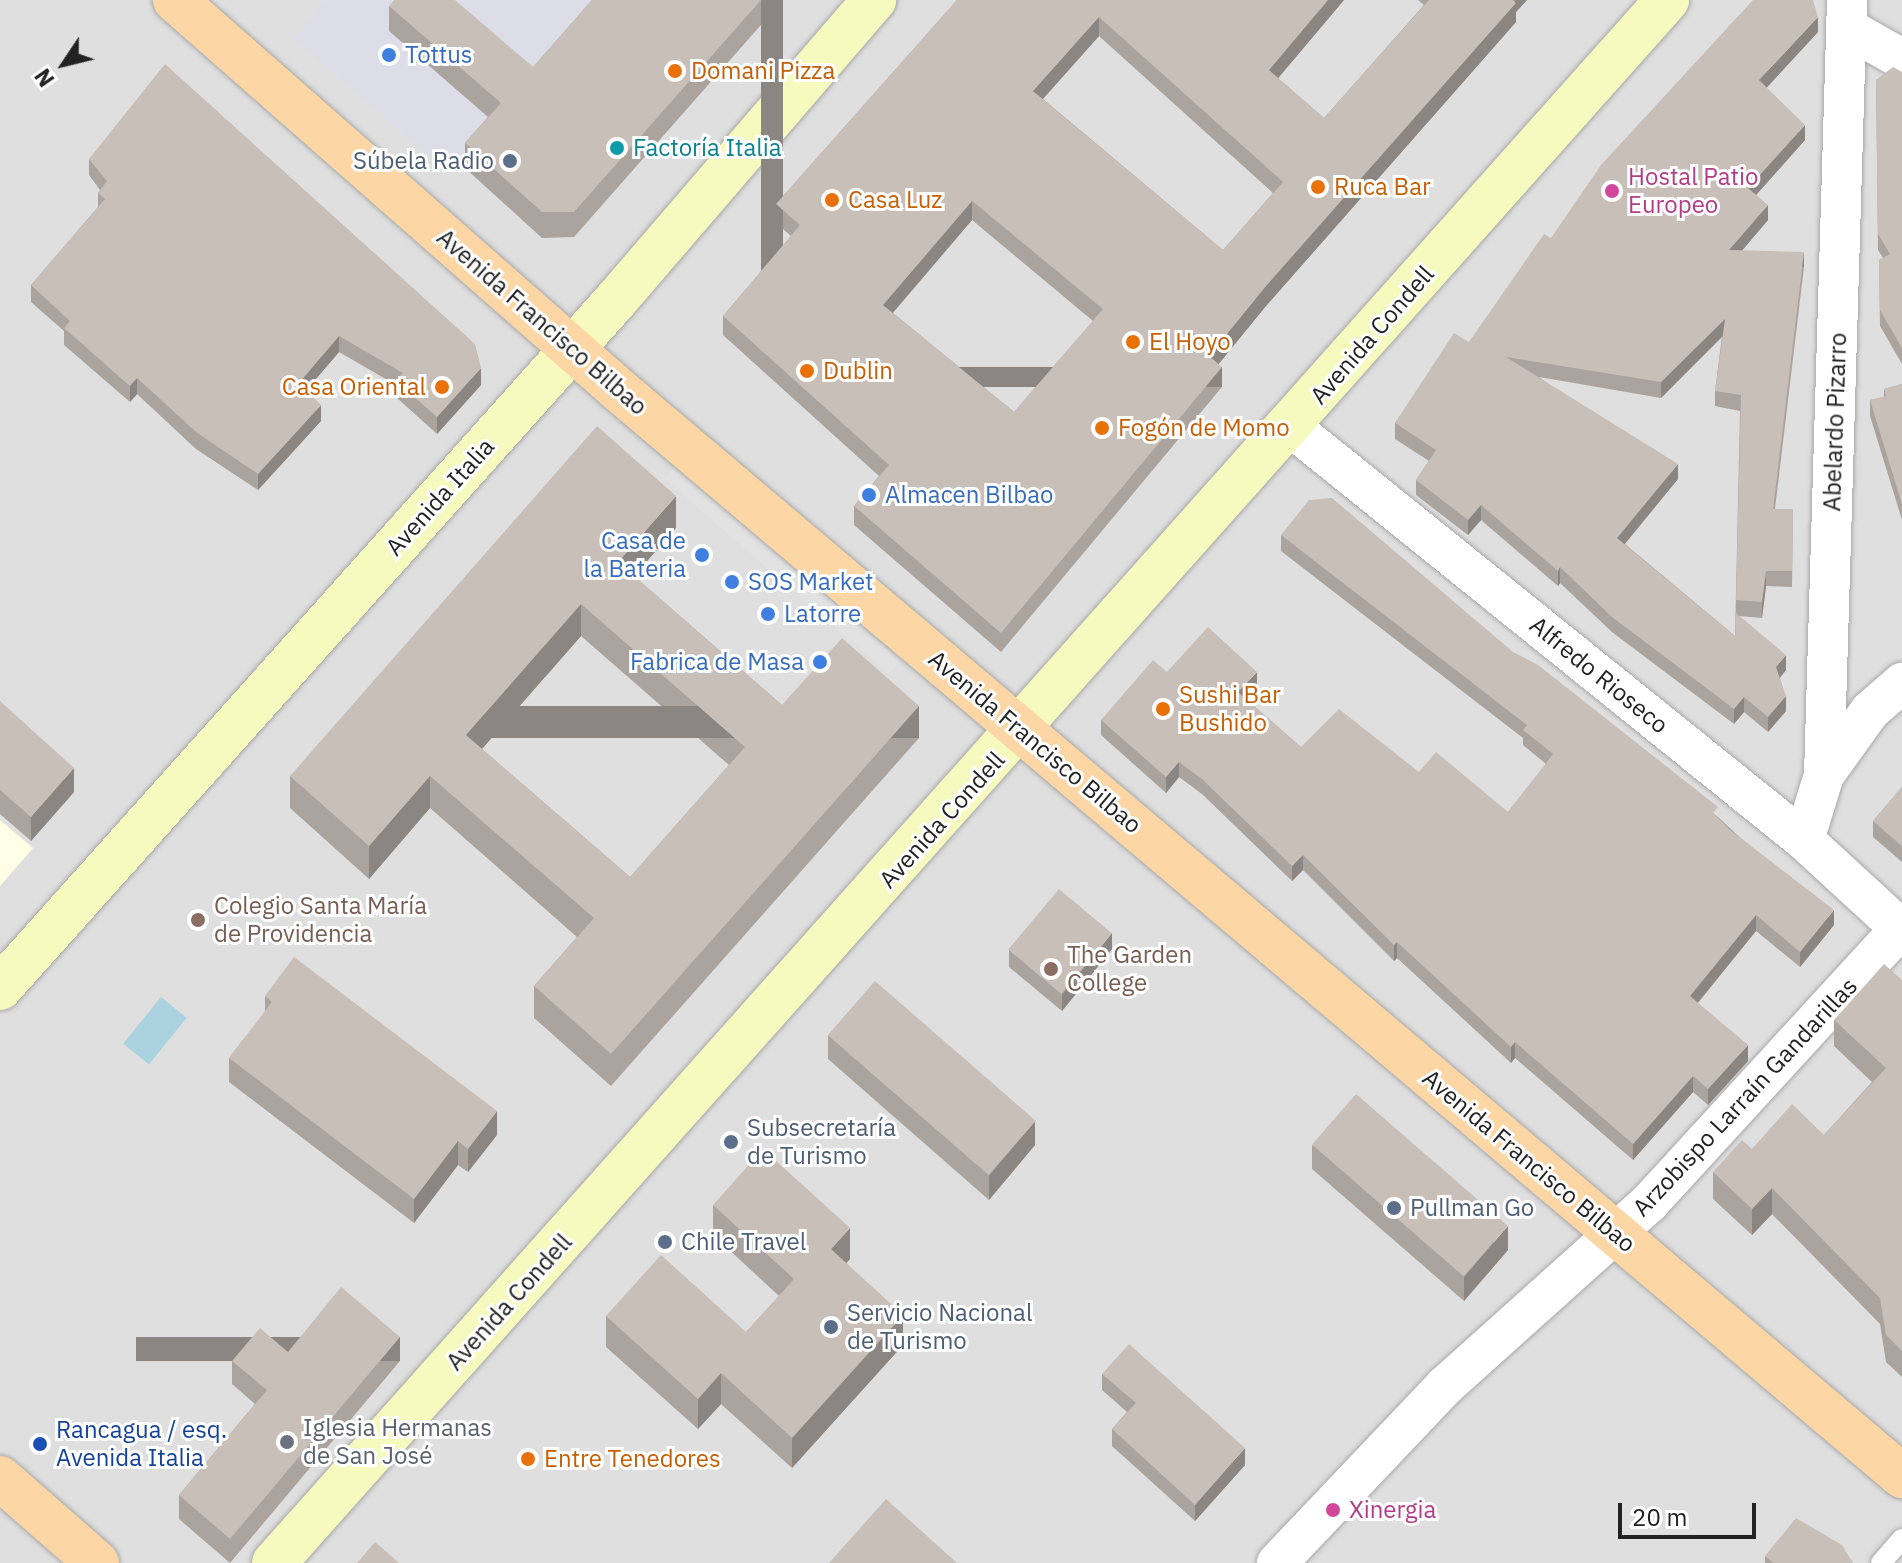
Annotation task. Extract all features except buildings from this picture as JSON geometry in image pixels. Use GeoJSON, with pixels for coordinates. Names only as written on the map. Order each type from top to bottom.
{"type":"FeatureCollection","features":[{"type":"Feature","properties":{"kind":"main road","name":"Avenida Francisco Bilbao"},"geometry":{"type":"LineString","coordinates":[[175,0],[571,349],[1902,1476]]}},
{"type":"Feature","properties":{"kind":"main road"},"geometry":{"type":"LineString","coordinates":[[0,1478],[97,1563]]}},
{"type":"Feature","properties":{"kind":"street","name":"Avenida Italia"},"geometry":{"type":"LineString","coordinates":[[0,988],[571,349],[874,0]]}},
{"type":"Feature","properties":{"kind":"street","name":"Avenida Condell"},"geometry":{"type":"LineString","coordinates":[[274,1563],[1022,730],[1667,0]]}},
{"type":"Feature","properties":{"kind":"street"},"geometry":{"type":"LineString","coordinates":[[1847,14],[1902,59]]}},
{"type":"Feature","properties":{"kind":"street","name":"Abelardo Pizarro"},"geometry":{"type":"LineString","coordinates":[[1804,840],[1824,775],[1847,14]]}},
{"type":"Feature","properties":{"kind":"street","name":"Alfredo Rioseco"},"geometry":{"type":"LineString","coordinates":[[1291,427],[1804,840],[1901,929]]}},
{"type":"Feature","properties":{"kind":"street"},"geometry":{"type":"LineString","coordinates":[[1824,775],[1870,711],[1902,683]]}},
{"type":"Feature","properties":{"kind":"street","name":"Arzobispo Larraín Gandarillas"},"geometry":{"type":"LineString","coordinates":[[1277,1563],[1445,1386],[1525,1310],[1616,1234],[1901,929]]}},
{"type":"Feature","properties":{"kind":"lane"},"geometry":{"type":"LineString","coordinates":[[1881,1563],[1902,1539]]}},
{"type":"Feature","properties":{"kind":"shaded area"},"geometry":{"type":"Polygon","coordinates":[[[0,0],[1902,0],[1902,1563],[0,1563],[0,0]]]}},
{"type":"Feature","properties":{"kind":"shaded area"},"geometry":{"type":"Polygon","coordinates":[[[326,0],[601,0],[449,174],[293,38],[326,0]]]}},
{"type":"Feature","properties":{"kind":"shaded area"},"geometry":{"type":"Polygon","coordinates":[[[676,465],[901,661],[889,674],[664,479],[676,465]]]}},
{"type":"Feature","properties":{"kind":"shaded area"},"geometry":{"type":"Polygon","coordinates":[[[0,820],[33,848],[0,886],[0,820]]]}},
{"type":"Feature","properties":{"kind":"water"},"geometry":{"type":"Polygon","coordinates":[[[161,997],[187,1018],[149,1064],[123,1044],[161,997]]]}},
{"type":"Feature","properties":{"kind":"place","name":"Tottus"},"geometry":{"type":"Point","coordinates":[389,55]}},
{"type":"Feature","properties":{"kind":"place","name":"Domani Pizza"},"geometry":{"type":"Point","coordinates":[675,71]}},
{"type":"Feature","properties":{"kind":"place","name":"Factoría Italia"},"geometry":{"type":"Point","coordinates":[617,148]}},
{"type":"Feature","properties":{"kind":"place","name":"Súbela Radio"},"geometry":{"type":"Point","coordinates":[510,161]}},
{"type":"Feature","properties":{"kind":"place","name":"Ruca Bar"},"geometry":{"type":"Point","coordinates":[1318,187]}},
{"type":"Feature","properties":{"kind":"place","name":"Hostal Patio Europeo"},"geometry":{"type":"Point","coordinates":[1612,191]}},
{"type":"Feature","properties":{"kind":"place","name":"Casa Luz"},"geometry":{"type":"Point","coordinates":[832,200]}},
{"type":"Feature","properties":{"kind":"place","name":"El Hoyo"},"geometry":{"type":"Point","coordinates":[1133,342]}},
{"type":"Feature","properties":{"kind":"place","name":"Dublin"},"geometry":{"type":"Point","coordinates":[807,371]}},
{"type":"Feature","properties":{"kind":"place","name":"Casa Oriental"},"geometry":{"type":"Point","coordinates":[442,387]}},
{"type":"Feature","properties":{"kind":"place","name":"Fogón de Momo"},"geometry":{"type":"Point","coordinates":[1102,428]}},
{"type":"Feature","properties":{"kind":"place","name":"Almacen Bilbao"},"geometry":{"type":"Point","coordinates":[869,495]}},
{"type":"Feature","properties":{"kind":"place","name":"Casa de la Bateria"},"geometry":{"type":"Point","coordinates":[702,555]}},
{"type":"Feature","properties":{"kind":"place","name":"SOS Market"},"geometry":{"type":"Point","coordinates":[732,582]}},
{"type":"Feature","properties":{"kind":"place","name":"Latorre"},"geometry":{"type":"Point","coordinates":[768,614]}},
{"type":"Feature","properties":{"kind":"place","name":"Fabrica de Masa"},"geometry":{"type":"Point","coordinates":[820,662]}},
{"type":"Feature","properties":{"kind":"place","name":"Sushi Bar Bushido"},"geometry":{"type":"Point","coordinates":[1163,709]}},
{"type":"Feature","properties":{"kind":"place","name":"Colegio Santa María de Providencia"},"geometry":{"type":"Point","coordinates":[198,920]}},
{"type":"Feature","properties":{"kind":"place","name":"The Garden College"},"geometry":{"type":"Point","coordinates":[1051,969]}},
{"type":"Feature","properties":{"kind":"place","name":"Subsecretaría de Turismo"},"geometry":{"type":"Point","coordinates":[731,1142]}},
{"type":"Feature","properties":{"kind":"place","name":"Pullman Go"},"geometry":{"type":"Point","coordinates":[1394,1208]}},
{"type":"Feature","properties":{"kind":"place","name":"Chile Travel"},"geometry":{"type":"Point","coordinates":[665,1242]}},
{"type":"Feature","properties":{"kind":"place","name":"Servicio Nacional de Turismo"},"geometry":{"type":"Point","coordinates":[831,1327]}},
{"type":"Feature","properties":{"kind":"place","name":"Iglesia Hermanas de San José"},"geometry":{"type":"Point","coordinates":[287,1442]}},
{"type":"Feature","properties":{"kind":"place","name":"Rancagua / esq. Avenida Italia"},"geometry":{"type":"Point","coordinates":[40,1444]}},
{"type":"Feature","properties":{"kind":"place","name":"Entre Tenedores"},"geometry":{"type":"Point","coordinates":[528,1459]}},
{"type":"Feature","properties":{"kind":"place","name":"Xinergia"},"geometry":{"type":"Point","coordinates":[1333,1510]}}]}
